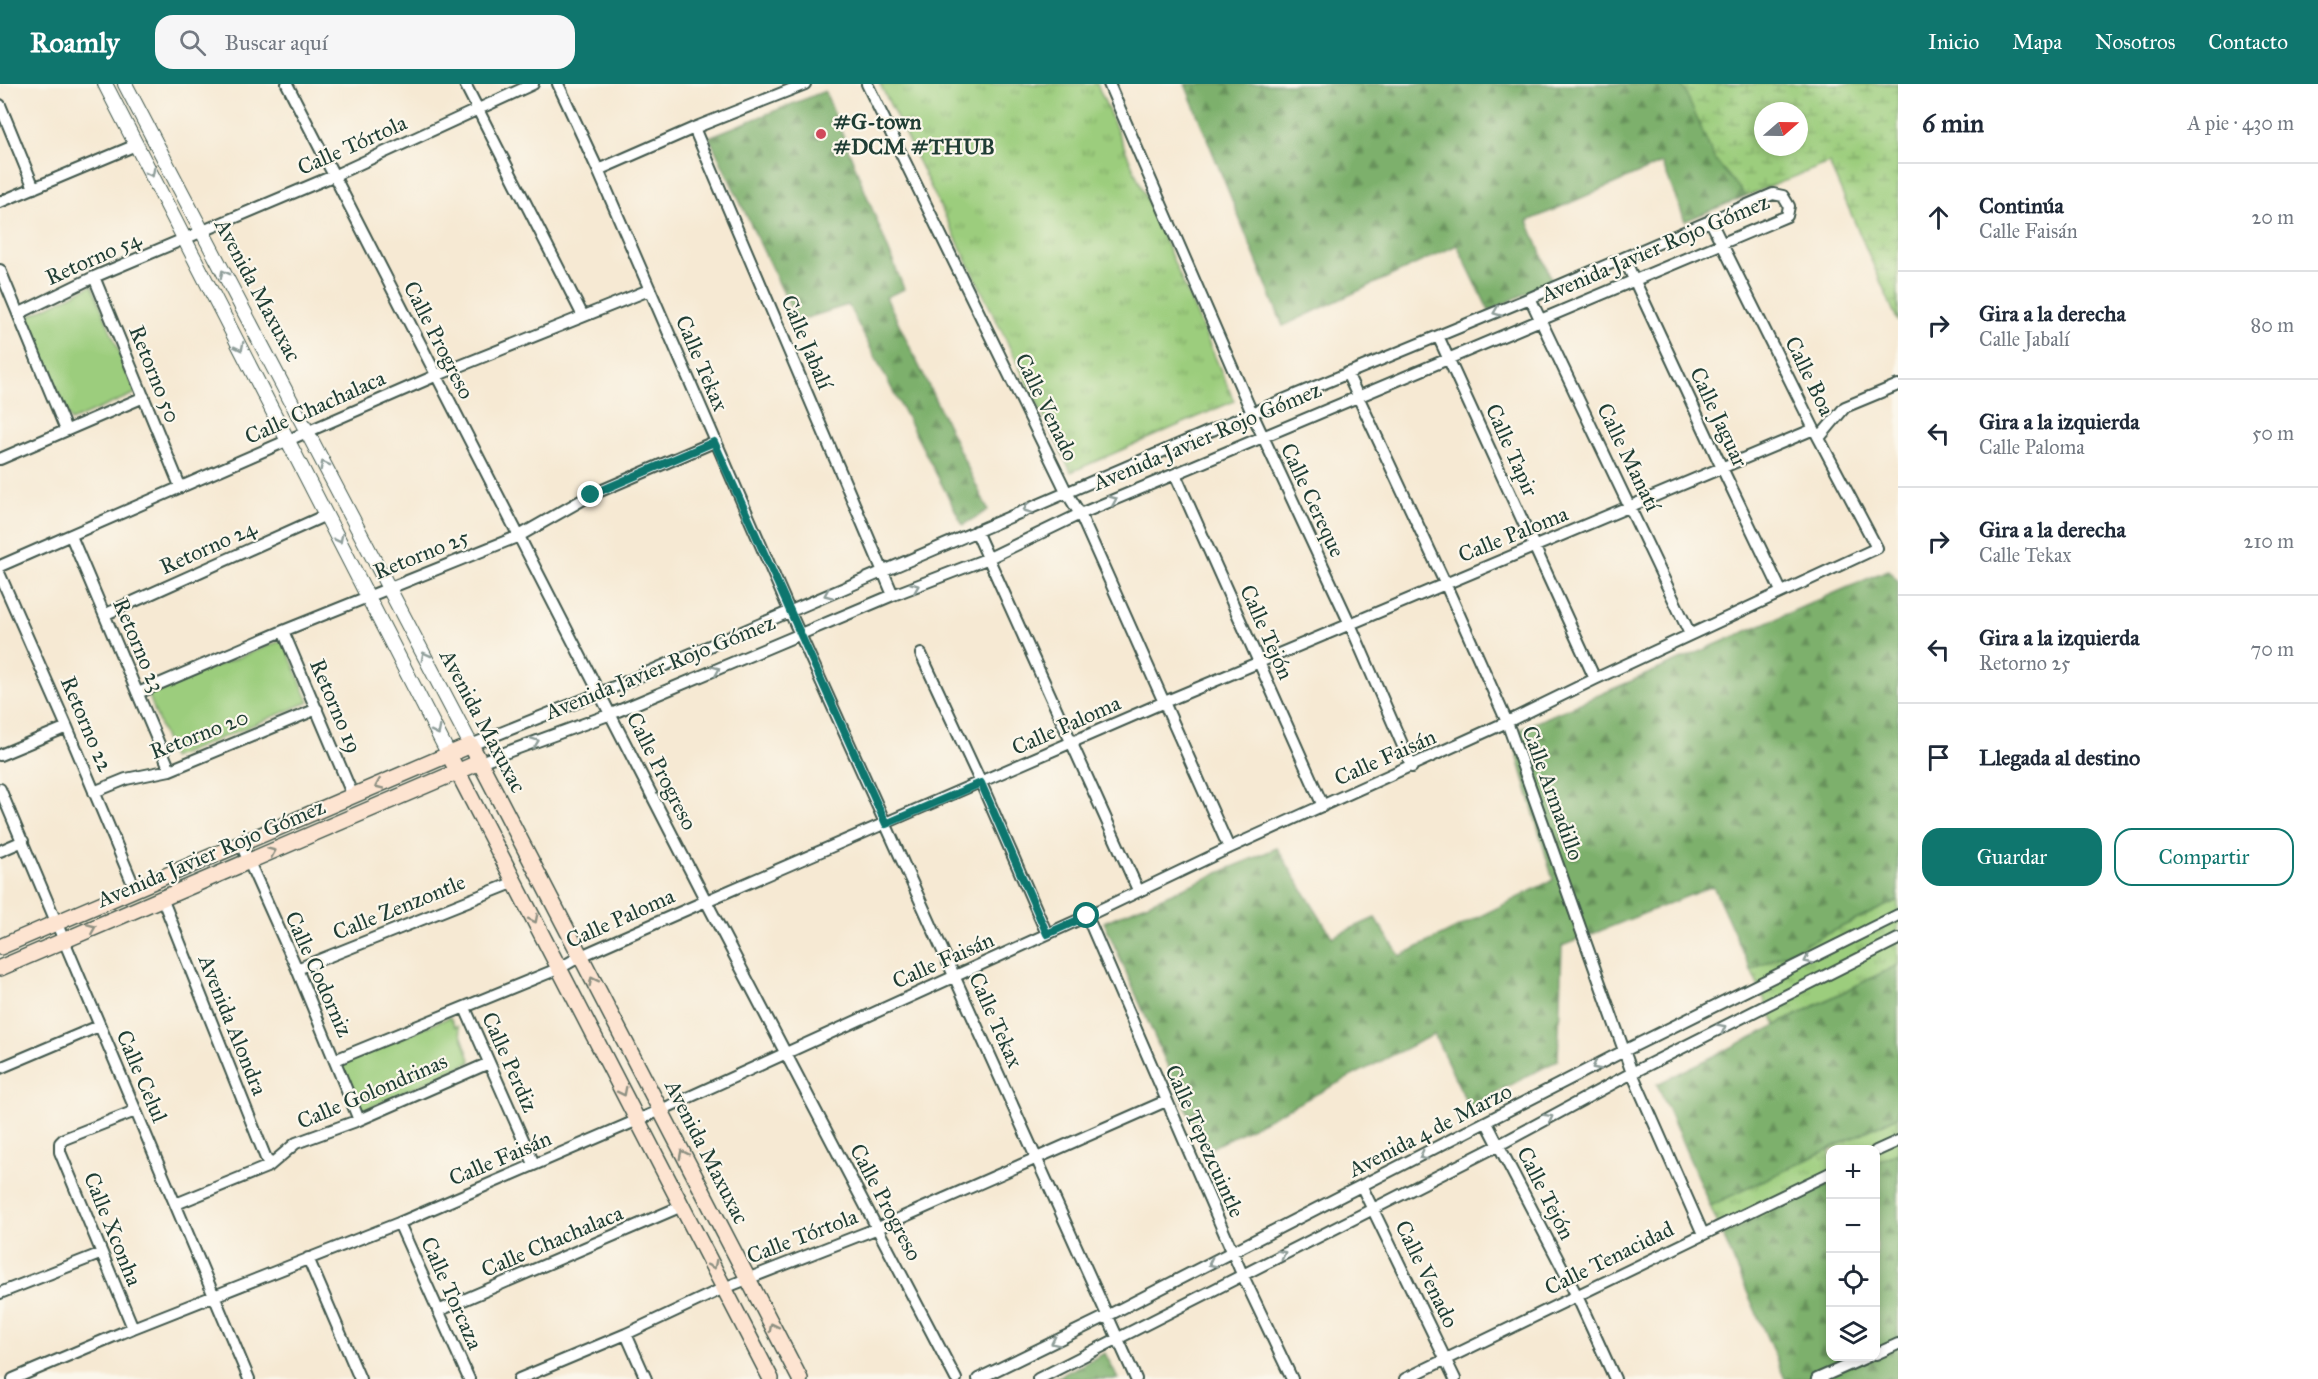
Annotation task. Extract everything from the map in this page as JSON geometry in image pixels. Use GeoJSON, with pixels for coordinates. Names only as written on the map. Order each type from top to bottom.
{"type":"FeatureCollection","features":[{"type":"Feature","properties":{"kind":"main road","name":"Avenida Javier Rojo Gómez"},"geometry":{"type":"LineString","coordinates":[[0,947],[471,746]]}},
{"type":"Feature","properties":{"kind":"main road","name":"Avenida Maxuxac"},"geometry":{"type":"LineString","coordinates":[[471,746],[800,1379]]}},
{"type":"Feature","properties":{"kind":"main road","name":"Avenida Maxuxac"},"geometry":{"type":"LineString","coordinates":[[449,755],[771,1379]]}},
{"type":"Feature","properties":{"kind":"main road","name":"Avenida Javier Rojo Gómez"},"geometry":{"type":"LineString","coordinates":[[0,968],[480,762]]}},
{"type":"Feature","properties":{"kind":"main road"},"geometry":{"type":"LineString","coordinates":[[486,827],[507,814]]}},
{"type":"Feature","properties":{"kind":"street","name":"Avenida Maxuxac"},"geometry":{"type":"LineString","coordinates":[[105,84],[449,755]]}},
{"type":"Feature","properties":{"kind":"street","name":"Avenida Maxuxac"},"geometry":{"type":"LineString","coordinates":[[125,84],[471,746]]}},
{"type":"Feature","properties":{"kind":"street","name":"Calle Progreso"},"geometry":{"type":"LineString","coordinates":[[287,84],[706,901],[956,1379]]}},
{"type":"Feature","properties":{"kind":"street"},"geometry":{"type":"LineString","coordinates":[[465,84],[583,316]]}},
{"type":"Feature","properties":{"kind":"street","name":"Calle Tórtola"},"geometry":{"type":"LineString","coordinates":[[184,238],[333,176],[533,84]]}},
{"type":"Feature","properties":{"kind":"street","name":"Calle Tekax"},"geometry":{"type":"LineString","coordinates":[[558,84],[598,170],[714,442],[1136,1379]]}},
{"type":"Feature","properties":{"kind":"street"},"geometry":{"type":"LineString","coordinates":[[598,170],[694,128],[805,84]]}},
{"type":"Feature","properties":{"kind":"street","name":"Calle Venado"},"geometry":{"type":"LineString","coordinates":[[867,84],[1067,492],[1080,514],[1228,848]]}},
{"type":"Feature","properties":{"kind":"street","name":"Calle Cereque"},"geometry":{"type":"LineString","coordinates":[[1108,84],[1263,438],[1350,624],[1412,767]]}},
{"type":"Feature","properties":{"kind":"street"},"geometry":{"type":"LineString","coordinates":[[0,105],[34,188]]}},
{"type":"Feature","properties":{"kind":"street","name":"Calle Jabalí"},"geometry":{"type":"LineString","coordinates":[[694,128],[893,596]]}},
{"type":"Feature","properties":{"kind":"street"},"geometry":{"type":"LineString","coordinates":[[0,202],[136,145]]}},
{"type":"Feature","properties":{"kind":"street","name":"Avenida Javier Rojo Gómez"},"geometry":{"type":"LineString","coordinates":[[471,746],[1773,194],[1783,196],[1789,206],[1787,216],[1080,514],[989,558],[610,714],[480,762]]}},
{"type":"Feature","properties":{"kind":"street","name":"Calle Boa"},"geometry":{"type":"LineString","coordinates":[[1710,220],[1816,434],[1877,548]]}},
{"type":"Feature","properties":{"kind":"street","name":"Retorno 54"},"geometry":{"type":"LineString","coordinates":[[18,314],[94,277],[184,238]]}},
{"type":"Feature","properties":{"kind":"street","name":"Calle Jaguar"},"geometry":{"type":"LineString","coordinates":[[1624,258],[1782,591]]}},
{"type":"Feature","properties":{"kind":"street"},"geometry":{"type":"LineString","coordinates":[[0,270],[66,430]]}},
{"type":"Feature","properties":{"kind":"street","name":"Retorno 50"},"geometry":{"type":"LineString","coordinates":[[94,277],[180,486]]}},
{"type":"Feature","properties":{"kind":"street","name":"Calle Chachalaca"},"geometry":{"type":"LineString","coordinates":[[0,566],[435,376],[649,290]]}},
{"type":"Feature","properties":{"kind":"street","name":"Calle Manatí"},"geometry":{"type":"LineString","coordinates":[[1530,298],[1690,634]]}},
{"type":"Feature","properties":{"kind":"street","name":"Calle Tapir"},"geometry":{"type":"LineString","coordinates":[[1438,336],[1595,679]]}},
{"type":"Feature","properties":{"kind":"street","name":"Calle Armadillo"},"geometry":{"type":"LineString","coordinates":[[1347,373],[1508,722],[1632,1073],[1703,1234]]}},
{"type":"Feature","properties":{"kind":"street"},"geometry":{"type":"LineString","coordinates":[[1816,434],[1845,407],[1898,385]]}},
{"type":"Feature","properties":{"kind":"street"},"geometry":{"type":"LineString","coordinates":[[0,459],[144,398]]}},
{"type":"Feature","properties":{"kind":"street","name":"Calle Paloma"},"geometry":{"type":"LineString","coordinates":[[335,1060],[560,968],[580,956],[706,901],[1445,583],[1722,468],[1816,434]]}},
{"type":"Feature","properties":{"kind":"street","name":"Retorno 25"},"geometry":{"type":"LineString","coordinates":[[138,693],[283,631],[519,536],[591,495],[714,442]]}},
{"type":"Feature","properties":{"kind":"street","name":"Calle Tejón"},"geometry":{"type":"LineString","coordinates":[[1176,474],[1323,806]]}},
{"type":"Feature","properties":{"kind":"street","name":"Retorno 24"},"geometry":{"type":"LineString","coordinates":[[106,614],[326,515]]}},
{"type":"Feature","properties":{"kind":"street"},"geometry":{"type":"LineString","coordinates":[[976,531],[1138,890]]}},
{"type":"Feature","properties":{"kind":"street","name":"Retorno 23"},"geometry":{"type":"LineString","coordinates":[[71,536],[106,614],[170,770]]}},
{"type":"Feature","properties":{"kind":"street","name":"Calle Faisán"},"geometry":{"type":"LineString","coordinates":[[13,1379],[133,1328],[399,1223],[661,1110],[1087,916],[1228,848],[1412,767],[1690,634],[1877,548]]}},
{"type":"Feature","properties":{"kind":"street","name":"Retorno 22"},"geometry":{"type":"LineString","coordinates":[[0,575],[135,890]]}},
{"type":"Feature","properties":{"kind":"street","name":"Retorno 19"},"geometry":{"type":"LineString","coordinates":[[283,631],[353,796]]}},
{"type":"Feature","properties":{"kind":"street"},"geometry":{"type":"LineString","coordinates":[[921,654],[1047,934]]}},
{"type":"Feature","properties":{"kind":"street"},"geometry":{"type":"LineString","coordinates":[[418,694],[438,682]]}},
{"type":"Feature","properties":{"kind":"street","name":"Retorno 20"},"geometry":{"type":"LineString","coordinates":[[94,792],[126,779],[170,770],[317,709]]}},
{"type":"Feature","properties":{"kind":"street"},"geometry":{"type":"LineString","coordinates":[[0,755],[67,727]]}},
{"type":"Feature","properties":{"kind":"street","name":"Calle Celul"},"geometry":{"type":"LineString","coordinates":[[0,789],[249,1379]]}},
{"type":"Feature","properties":{"kind":"street"},"geometry":{"type":"LineString","coordinates":[[0,851],[23,841]]}},
{"type":"Feature","properties":{"kind":"street","name":"Calle Codorniz"},"geometry":{"type":"LineString","coordinates":[[241,844],[297,969],[359,1120]]}},
{"type":"Feature","properties":{"kind":"street","name":"Calle Zenzontle"},"geometry":{"type":"LineString","coordinates":[[297,969],[515,882]]}},
{"type":"Feature","properties":{"kind":"street","name":"Avenida Alondra"},"geometry":{"type":"LineString","coordinates":[[162,898],[269,1166]]}},
{"type":"Feature","properties":{"kind":"street","name":"Avenida 4 de Marzo"},"geometry":{"type":"LineString","coordinates":[[978,1379],[1362,1187],[1624,1051],[1898,915]]}},
{"type":"Feature","properties":{"kind":"street","name":"Calle Tepezcuintle"},"geometry":{"type":"LineString","coordinates":[[1087,916],[1232,1252],[1292,1379]]}},
{"type":"Feature","properties":{"kind":"street","name":"Avenida 4 de Marzo"},"geometry":{"type":"LineString","coordinates":[[1038,1379],[1499,1145],[1632,1073],[1898,939]]}},
{"type":"Feature","properties":{"kind":"street"},"geometry":{"type":"LineString","coordinates":[[1835,946],[1845,966]]}},
{"type":"Feature","properties":{"kind":"street"},"geometry":{"type":"LineString","coordinates":[[1743,992],[1755,1011]]}},
{"type":"Feature","properties":{"kind":"street","name":"Calle Perdiz"},"geometry":{"type":"LineString","coordinates":[[465,1008],[534,1164]]}},
{"type":"Feature","properties":{"kind":"street"},"geometry":{"type":"LineString","coordinates":[[0,1068],[99,1026]]}},
{"type":"Feature","properties":{"kind":"street","name":"Calle Golondrinas"},"geometry":{"type":"LineString","coordinates":[[176,1204],[269,1166],[296,1143],[359,1120],[489,1063]]}},
{"type":"Feature","properties":{"kind":"street","name":"Calle Tórtola"},"geometry":{"type":"LineString","coordinates":[[519,1379],[533,1376],[724,1288],[878,1228],[1166,1101]]}},
{"type":"Feature","properties":{"kind":"street","name":"Calle Xconha"},"geometry":{"type":"LineString","coordinates":[[133,1328],[60,1152],[60,1143],[64,1138],[135,1111]]}},
{"type":"Feature","properties":{"kind":"street","name":"Calle Tejón"},"geometry":{"type":"LineString","coordinates":[[1487,1123],[1577,1296],[1615,1379]]}},
{"type":"Feature","properties":{"kind":"street"},"geometry":{"type":"LineString","coordinates":[[1880,1149],[1898,1141]]}},
{"type":"Feature","properties":{"kind":"street","name":"Calle Tenacidad"},"geometry":{"type":"LineString","coordinates":[[1405,1379],[1826,1175]]}},
{"type":"Feature","properties":{"kind":"street","name":"Calle Venado"},"geometry":{"type":"LineString","coordinates":[[1362,1187],[1455,1379]]}},
{"type":"Feature","properties":{"kind":"street","name":"Calle Chachalaca"},"geometry":{"type":"LineString","coordinates":[[438,1311],[682,1206]]}},
{"type":"Feature","properties":{"kind":"street","name":"Calle Torcaza"},"geometry":{"type":"LineString","coordinates":[[399,1223],[469,1379]]}},
{"type":"Feature","properties":{"kind":"street"},"geometry":{"type":"LineString","coordinates":[[0,1293],[102,1252]]}},
{"type":"Feature","properties":{"kind":"street"},"geometry":{"type":"LineString","coordinates":[[308,1258],[360,1379]]}},
{"type":"Feature","properties":{"kind":"street"},"geometry":{"type":"LineString","coordinates":[[626,1334],[646,1379]]}},
{"type":"Feature","properties":{"kind":"street"},"geometry":{"type":"LineString","coordinates":[[1880,1352],[1898,1344]]}},
{"type":"Feature","properties":{"kind":"street"},"geometry":{"type":"LineString","coordinates":[[1817,1379],[1858,1361]]}},
{"type":"Feature","properties":{"kind":"green space"},"geometry":{"type":"Polygon","coordinates":[[[880,84],[1097,84],[1234,401],[1071,472],[880,84]]]}},
{"type":"Feature","properties":{"kind":"green space"},"geometry":{"type":"Polygon","coordinates":[[[1185,84],[1682,84],[1715,160],[1746,196],[1685,221],[1662,163],[1528,221],[1552,281],[1489,311],[1457,245],[1283,326],[1185,84]]]}},
{"type":"Feature","properties":{"kind":"green space"},"geometry":{"type":"Polygon","coordinates":[[[1682,84],[1898,84],[1898,322],[1829,163],[1746,196],[1715,160],[1682,84]]]}},
{"type":"Feature","properties":{"kind":"green space"},"geometry":{"type":"Polygon","coordinates":[[[825,91],[904,289],[886,297],[988,510],[963,525],[848,305],[797,321],[709,137],[825,91]]]}},
{"type":"Feature","properties":{"kind":"green space"},"geometry":{"type":"Polygon","coordinates":[[[92,285],[136,393],[71,421],[25,318],[92,285]]]}},
{"type":"Feature","properties":{"kind":"green space"},"geometry":{"type":"Polygon","coordinates":[[[1888,570],[1898,581],[1898,900],[1751,970],[1713,886],[1562,946],[1558,1060],[1469,1107],[1434,1034],[1205,1151],[1104,922],[1277,848],[1332,937],[1375,918],[1400,956],[1553,880],[1511,733],[1888,570]]]}},
{"type":"Feature","properties":{"kind":"green space"},"geometry":{"type":"Polygon","coordinates":[[[283,640],[309,702],[172,758],[148,693],[283,640]]]}},
{"type":"Feature","properties":{"kind":"green space"},"geometry":{"type":"Polygon","coordinates":[[[1898,900],[1898,965],[1776,1025],[1751,970],[1898,900]]]}},
{"type":"Feature","properties":{"kind":"green space"},"geometry":{"type":"Polygon","coordinates":[[[1898,965],[1898,1116],[1837,1145],[1826,1145],[1826,1150],[1710,1206],[1657,1084],[1898,965]]]}},
{"type":"Feature","properties":{"kind":"green space"},"geometry":{"type":"Polygon","coordinates":[[[450,1017],[455,1027],[458,1026],[471,1062],[358,1113],[339,1064],[450,1017]]]}},
{"type":"Feature","properties":{"kind":"green space"},"geometry":{"type":"Polygon","coordinates":[[[1898,1116],[1898,1152],[1880,1161],[1880,1145],[1837,1145],[1898,1116]]]}},
{"type":"Feature","properties":{"kind":"green space"},"geometry":{"type":"Polygon","coordinates":[[[1826,1150],[1826,1186],[1723,1236],[1710,1206],[1826,1150]]]}},
{"type":"Feature","properties":{"kind":"green space"},"geometry":{"type":"Polygon","coordinates":[[[1898,1152],[1898,1379],[1785,1379],[1723,1236],[1826,1186],[1826,1361],[1880,1361],[1880,1161],[1898,1152]]]}},
{"type":"Feature","properties":{"kind":"green space"},"geometry":{"type":"Polygon","coordinates":[[[1105,1353],[1118,1379],[1054,1379],[1105,1353]]]}},
{"type":"Feature","properties":{"kind":"place","name":"#G-town #DCM #THUB"},"geometry":{"type":"Point","coordinates":[821,134]}},
{"type":"Feature","properties":{"kind":"route"},"geometry":{"type":"LineString","coordinates":[[591,495],[714,442],[886,824],[981,783],[1047,934],[1087,916]]}}]}
